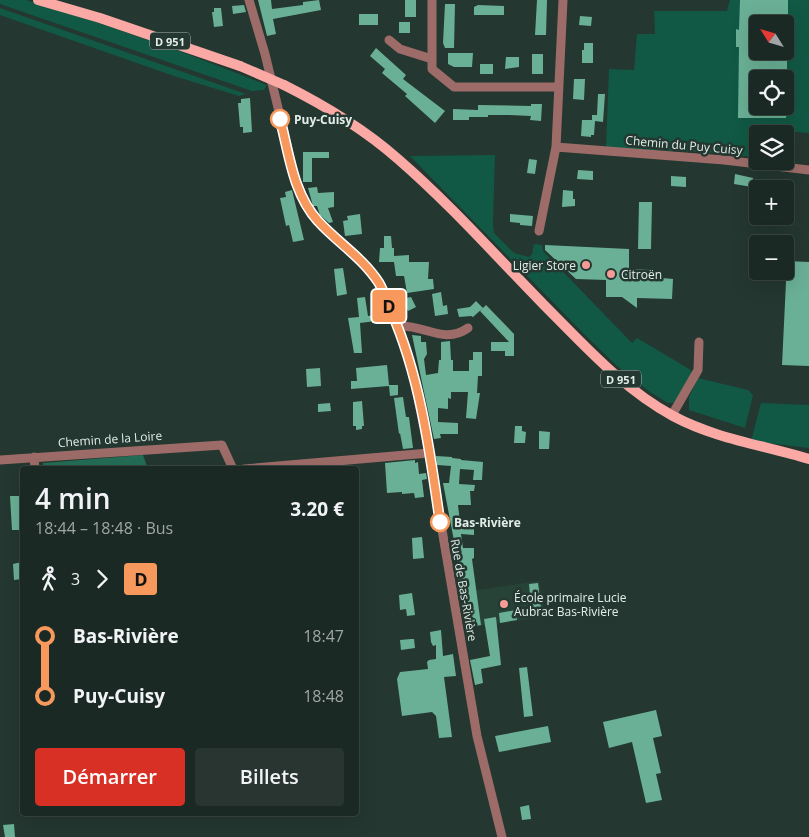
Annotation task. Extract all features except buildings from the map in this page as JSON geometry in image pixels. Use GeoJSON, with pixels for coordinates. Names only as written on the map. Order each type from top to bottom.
{"type":"FeatureCollection","features":[{"type":"Feature","properties":{"kind":"main road","name":"D 951"},"geometry":{"type":"LineString","coordinates":[[38,0],[100,18],[240,66],[331,110],[397,158],[450,209],[586,348],[625,383],[648,400],[672,415],[712,433],[786,452],[809,460]]}},
{"type":"Feature","properties":{"kind":"main road","name":"D 951"},"geometry":{"type":"LineString","coordinates":[[57,0],[100,18]]}},
{"type":"Feature","properties":{"kind":"main road","name":"D 951"},"geometry":{"type":"LineString","coordinates":[[786,452],[809,452]]}},
{"type":"Feature","properties":{"kind":"street","name":"Rue de Bas-Rivière"},"geometry":{"type":"LineString","coordinates":[[249,0],[265,54],[295,178],[302,196],[316,220],[356,255],[380,285],[398,326],[412,368],[429,453],[477,736],[502,837]]}},
{"type":"Feature","properties":{"kind":"street"},"geometry":{"type":"LineString","coordinates":[[432,0],[432,69],[454,87],[559,87]]}},
{"type":"Feature","properties":{"kind":"street"},"geometry":{"type":"LineString","coordinates":[[539,231],[556,148],[563,0]]}},
{"type":"Feature","properties":{"kind":"street"},"geometry":{"type":"LineString","coordinates":[[389,40],[400,49],[432,59]]}},
{"type":"Feature","properties":{"kind":"street","name":"Chemin du Puy Cuisy"},"geometry":{"type":"LineString","coordinates":[[556,148],[724,160],[809,170]]}},
{"type":"Feature","properties":{"kind":"street"},"geometry":{"type":"LineString","coordinates":[[398,326],[406,325],[448,336],[460,334],[468,328]]}},
{"type":"Feature","properties":{"kind":"street"},"geometry":{"type":"LineString","coordinates":[[672,415],[698,370],[699,342]]}},
{"type":"Feature","properties":{"kind":"street","name":"Chemin de la Loire"},"geometry":{"type":"LineString","coordinates":[[0,460],[222,445],[232,466]]}},
{"type":"Feature","properties":{"kind":"street"},"geometry":{"type":"LineString","coordinates":[[279,466],[429,453]]}},
{"type":"Feature","properties":{"kind":"street"},"geometry":{"type":"LineString","coordinates":[[34,457],[35,466]]}},
{"type":"Feature","properties":{"kind":"shaded area","name":"École primaire Lucie Aubrac Bas-Rivière"},"geometry":{"type":"Polygon","coordinates":[[[539,581],[545,617],[468,628],[463,592],[539,581]]]}},
{"type":"Feature","properties":{"kind":"green space"},"geometry":{"type":"Polygon","coordinates":[[[0,0],[26,0],[73,14],[185,53],[267,85],[264,90],[252,91],[0,4],[0,0]]]}},
{"type":"Feature","properties":{"kind":"green space"},"geometry":{"type":"Polygon","coordinates":[[[730,0],[809,0],[809,133],[794,132],[794,125],[749,125],[749,157],[721,153],[606,148],[609,69],[634,70],[637,34],[655,34],[654,11],[727,11],[730,0]]]}},
{"type":"Feature","properties":{"kind":"green space"},"geometry":{"type":"Polygon","coordinates":[[[0,8],[246,94],[239,96],[174,76],[0,15],[0,8]]]}},
{"type":"Feature","properties":{"kind":"green space"},"geometry":{"type":"Polygon","coordinates":[[[495,155],[494,233],[514,253],[529,257],[532,254],[534,244],[542,245],[543,251],[632,343],[637,338],[691,370],[692,375],[678,400],[668,403],[650,392],[617,366],[410,156],[495,155]]]}},
{"type":"Feature","properties":{"kind":"green space"},"geometry":{"type":"Polygon","coordinates":[[[698,378],[748,390],[753,395],[745,428],[689,410],[689,397],[698,378]]]}},
{"type":"Feature","properties":{"kind":"green space"},"geometry":{"type":"Polygon","coordinates":[[[761,403],[809,405],[809,448],[751,441],[761,403]]]}},
{"type":"Feature","properties":{"kind":"green space"},"geometry":{"type":"Polygon","coordinates":[[[143,455],[147,466],[43,466],[43,463],[143,455]]]}},
{"type":"Feature","properties":{"kind":"bus line","name":"D"},"geometry":{"type":"LineString","coordinates":[[280,119],[295,178],[308,209],[316,220],[356,255],[380,285],[401,334],[412,368],[429,453],[440,522]]}},
{"type":"Feature","properties":{"kind":"place","name":"Puy-Cuisy"},"geometry":{"type":"Point","coordinates":[280,119]}},
{"type":"Feature","properties":{"kind":"place","name":"Ligier Store"},"geometry":{"type":"Point","coordinates":[586,265]}},
{"type":"Feature","properties":{"kind":"place","name":"Citroën"},"geometry":{"type":"Point","coordinates":[611,274]}},
{"type":"Feature","properties":{"kind":"place","name":"Bas-Rivière"},"geometry":{"type":"Point","coordinates":[440,522]}},
{"type":"Feature","properties":{"kind":"place","name":"École primaire Lucie Aubrac Bas-Rivière"},"geometry":{"type":"Point","coordinates":[504,604]}}]}
